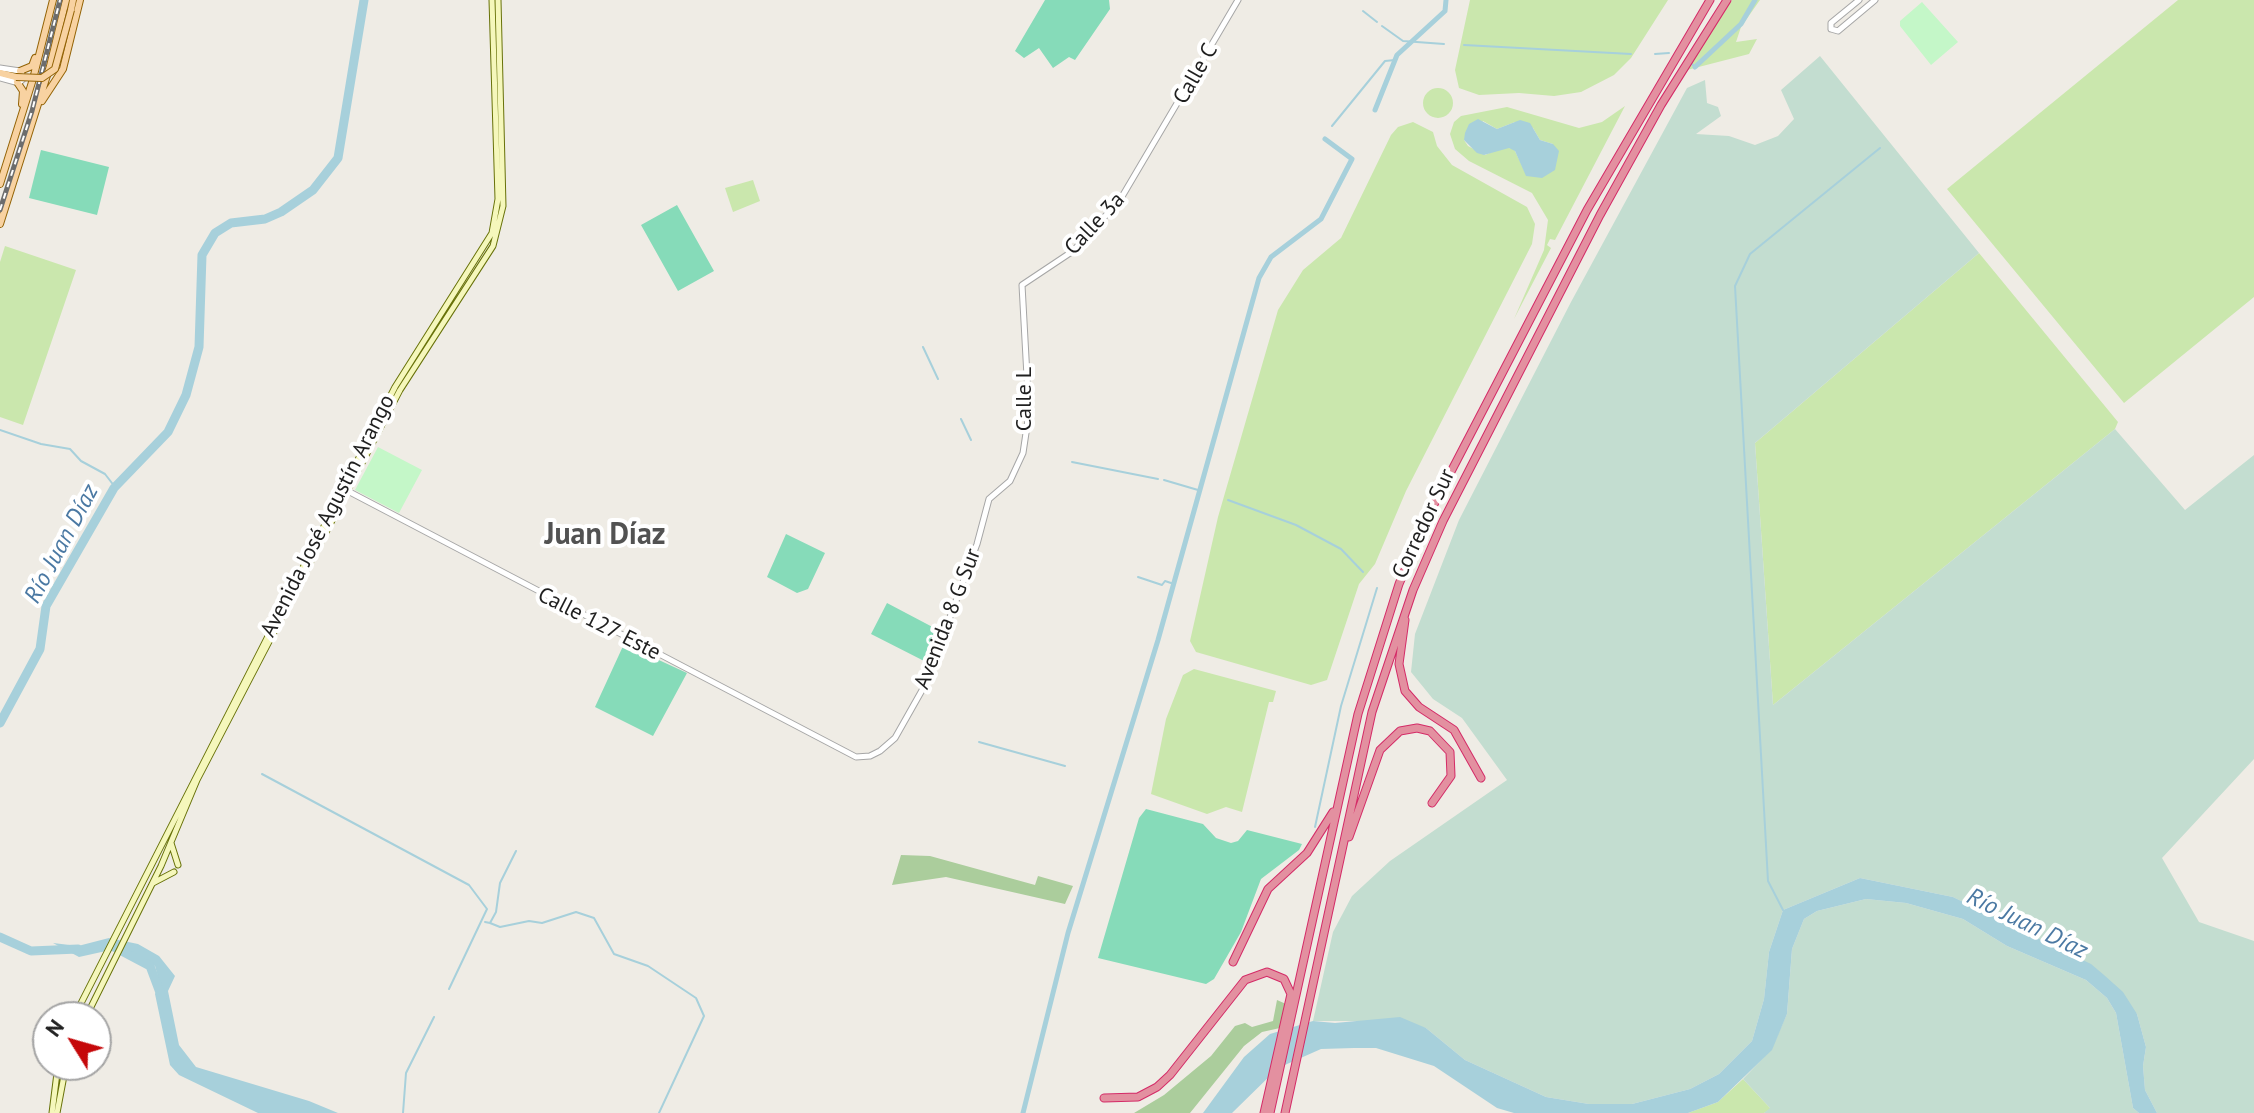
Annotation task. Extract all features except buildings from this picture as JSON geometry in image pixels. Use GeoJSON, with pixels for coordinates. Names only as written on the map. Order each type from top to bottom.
{"type":"FeatureCollection","features":[{"type":"Feature","properties":{"kind":"highway","name":"Corredor Sur"},"geometry":{"type":"LineString","coordinates":[[1267,1113],[1371,666],[1399,584],[1429,514],[1587,210],[1710,0]]}},
{"type":"Feature","properties":{"kind":"highway","name":"Corredor Sur"},"geometry":{"type":"LineString","coordinates":[[1285,1113],[1310,1012],[1372,712],[1408,602],[1443,521],[1600,215],[1661,105],[1727,0]]}},
{"type":"Feature","properties":{"kind":"highway"},"geometry":{"type":"LineString","coordinates":[[1408,602],[1399,664],[1405,691],[1419,707],[1454,730],[1481,778]]}},
{"type":"Feature","properties":{"kind":"highway"},"geometry":{"type":"LineString","coordinates":[[1339,865],[1380,750],[1396,733],[1424,729],[1435,734],[1448,748],[1452,772],[1432,803]]}},
{"type":"Feature","properties":{"kind":"highway"},"geometry":{"type":"LineString","coordinates":[[1233,962],[1268,889],[1315,843],[1340,799]]}},
{"type":"Feature","properties":{"kind":"highway"},"geometry":{"type":"LineString","coordinates":[[1104,1098],[1138,1097],[1157,1087],[1243,983],[1255,974],[1272,972],[1286,981],[1291,994],[1291,1011]]}},
{"type":"Feature","properties":{"kind":"main road"},"geometry":{"type":"LineString","coordinates":[[18,77],[34,62],[51,0]]}},
{"type":"Feature","properties":{"kind":"main road"},"geometry":{"type":"LineString","coordinates":[[0,184],[19,128],[51,0]]}},
{"type":"Feature","properties":{"kind":"main road"},"geometry":{"type":"LineString","coordinates":[[0,73],[42,78],[55,69],[71,10],[69,0]]}},
{"type":"Feature","properties":{"kind":"main road"},"geometry":{"type":"LineString","coordinates":[[0,224],[69,0]]}},
{"type":"Feature","properties":{"kind":"main road"},"geometry":{"type":"LineString","coordinates":[[38,107],[63,69],[80,0]]}},
{"type":"Feature","properties":{"kind":"main road","name":"Avenida José Agustín Arango"},"geometry":{"type":"LineString","coordinates":[[94,1001],[152,883],[197,780],[346,490],[395,387],[492,233],[498,199],[492,0]]}},
{"type":"Feature","properties":{"kind":"main road","name":"Avenida José Agustín Arango"},"geometry":{"type":"LineString","coordinates":[[82,1001],[400,390],[481,268],[497,236],[503,206],[504,166],[498,0]]}},
{"type":"Feature","properties":{"kind":"main road"},"geometry":{"type":"LineString","coordinates":[[18,77],[24,94],[19,128]]}},
{"type":"Feature","properties":{"kind":"main road"},"geometry":{"type":"LineString","coordinates":[[171,841],[178,865]]}},
{"type":"Feature","properties":{"kind":"main road"},"geometry":{"type":"LineString","coordinates":[[152,883],[174,872]]}},
{"type":"Feature","properties":{"kind":"main road"},"geometry":{"type":"LineString","coordinates":[[55,1113],[57,1081]]}},
{"type":"Feature","properties":{"kind":"main road"},"geometry":{"type":"LineString","coordinates":[[55,1113],[62,1081]]}},
{"type":"Feature","properties":{"kind":"street","name":"Calle C"},"geometry":{"type":"LineString","coordinates":[[1153,147],[1238,0]]}},
{"type":"Feature","properties":{"kind":"street"},"geometry":{"type":"LineString","coordinates":[[1859,0],[1831,23],[1831,29],[1838,31],[1875,0]]}},
{"type":"Feature","properties":{"kind":"street","name":"Calle 3a"},"geometry":{"type":"LineString","coordinates":[[1022,285],[1054,266],[1089,236],[1120,200],[1153,147]]}},
{"type":"Feature","properties":{"kind":"street","name":"Calle L"},"geometry":{"type":"LineString","coordinates":[[989,499],[1014,474],[1026,440],[1029,413],[1022,285]]}},
{"type":"Feature","properties":{"kind":"street","name":"Calle 127 Este"},"geometry":{"type":"LineString","coordinates":[[346,490],[856,757]]}},
{"type":"Feature","properties":{"kind":"street","name":"Avenida 8 G Sur"},"geometry":{"type":"LineString","coordinates":[[856,757],[870,756],[889,745],[925,685],[977,544],[989,499]]}},
{"type":"Feature","properties":{"kind":"green space"},"geometry":{"type":"Polygon","coordinates":[[[1045,0],[1109,0],[1110,9],[1075,60],[1069,57],[1053,68],[1039,48],[1024,58],[1015,51],[1045,0]]]}},
{"type":"Feature","properties":{"kind":"green space"},"geometry":{"type":"Polygon","coordinates":[[[1470,0],[1668,0],[1631,58],[1614,75],[1581,92],[1554,96],[1519,93],[1479,95],[1459,88],[1455,70],[1470,0]]]}},
{"type":"Feature","properties":{"kind":"green space"},"geometry":{"type":"Polygon","coordinates":[[[1732,0],[1760,0],[1741,27],[1736,42],[1757,39],[1749,54],[1687,70],[1732,0]]]}},
{"type":"Feature","properties":{"kind":"green space"},"geometry":{"type":"Polygon","coordinates":[[[2178,0],[2254,0],[2254,297],[2124,403],[1947,189],[2178,0]]]}},
{"type":"Feature","properties":{"kind":"green space"},"geometry":{"type":"Polygon","coordinates":[[[1922,2],[1958,42],[1931,65],[1900,26],[1900,21],[1922,2]]]}},
{"type":"Feature","properties":{"kind":"green space"},"geometry":{"type":"Polygon","coordinates":[[[1820,56],[1979,253],[1755,443],[1773,705],[2115,429],[2185,510],[2254,455],[2254,759],[2162,858],[2199,922],[2254,941],[2254,1113],[2157,1113],[2145,1090],[2143,1066],[2146,1047],[2137,1014],[2037,939],[1953,897],[1860,878],[1783,910],[1769,952],[1764,999],[1752,1041],[1719,1074],[1690,1089],[1632,1104],[1589,1104],[1546,1097],[1465,1060],[1426,1028],[1362,1021],[1313,1021],[1333,932],[1352,896],[1390,861],[1507,780],[1462,718],[1433,699],[1411,672],[1415,634],[1459,520],[1571,302],[1687,88],[1705,80],[1707,103],[1718,107],[1721,116],[1696,134],[1729,136],[1755,145],[1778,136],[1794,119],[1781,90],[1820,56]]]}},
{"type":"Feature","properties":{"kind":"green space"},"geometry":{"type":"Polygon","coordinates":[[[1438,88],[1449,92],[1453,103],[1449,114],[1438,118],[1427,114],[1423,103],[1427,92],[1438,88]]]}},
{"type":"Feature","properties":{"kind":"green space"},"geometry":{"type":"Polygon","coordinates":[[[1625,106],[1555,240],[1550,239],[1547,245],[1551,248],[1514,319],[1544,250],[1548,220],[1532,193],[1469,161],[1455,149],[1450,134],[1454,122],[1461,116],[1507,107],[1579,128],[1602,122],[1625,106]],[[1483,121],[1464,140],[1468,146],[1485,155],[1504,147],[1514,149],[1527,176],[1553,144],[1540,140],[1533,128],[1515,122],[1497,129],[1483,121]]]}},
{"type":"Feature","properties":{"kind":"green space"},"geometry":{"type":"Polygon","coordinates":[[[1413,122],[1433,132],[1437,146],[1452,165],[1527,207],[1535,224],[1532,244],[1406,491],[1375,564],[1359,584],[1327,680],[1311,685],[1196,652],[1190,641],[1218,517],[1278,310],[1303,270],[1341,238],[1391,135],[1398,127],[1413,122]]]}},
{"type":"Feature","properties":{"kind":"green space"},"geometry":{"type":"Polygon","coordinates":[[[41,150],[109,167],[97,215],[29,198],[41,150]]]}},
{"type":"Feature","properties":{"kind":"green space"},"geometry":{"type":"Polygon","coordinates":[[[753,180],[760,201],[733,212],[725,188],[753,180]]]}},
{"type":"Feature","properties":{"kind":"green space"},"geometry":{"type":"Polygon","coordinates":[[[677,205],[714,271],[678,291],[641,225],[677,205]]]}},
{"type":"Feature","properties":{"kind":"green space"},"geometry":{"type":"Polygon","coordinates":[[[5,246],[76,270],[23,425],[0,417],[0,262],[5,246]]]}},
{"type":"Feature","properties":{"kind":"green space"},"geometry":{"type":"Polygon","coordinates":[[[1979,253],[2118,422],[2115,429],[1773,705],[1755,443],[1979,253]]]}},
{"type":"Feature","properties":{"kind":"green space"},"geometry":{"type":"Polygon","coordinates":[[[378,447],[422,470],[399,513],[355,490],[378,447]]]}},
{"type":"Feature","properties":{"kind":"green space"},"geometry":{"type":"Polygon","coordinates":[[[786,534],[825,553],[808,589],[797,593],[767,577],[786,534]]]}},
{"type":"Feature","properties":{"kind":"green space"},"geometry":{"type":"Polygon","coordinates":[[[887,603],[942,632],[930,664],[871,634],[887,603]]]}},
{"type":"Feature","properties":{"kind":"green space"},"geometry":{"type":"Polygon","coordinates":[[[624,644],[687,673],[653,736],[595,707],[624,644]]]}},
{"type":"Feature","properties":{"kind":"green space"},"geometry":{"type":"Polygon","coordinates":[[[1194,669],[1276,691],[1273,702],[1269,702],[1242,812],[1226,807],[1207,814],[1151,794],[1166,719],[1183,675],[1194,669]]]}},
{"type":"Feature","properties":{"kind":"green space"},"geometry":{"type":"Polygon","coordinates":[[[1146,809],[1203,824],[1216,838],[1231,843],[1238,841],[1247,830],[1302,844],[1299,850],[1261,879],[1241,932],[1214,979],[1206,984],[1098,958],[1139,818],[1146,809]]]}},
{"type":"Feature","properties":{"kind":"green space"},"geometry":{"type":"Polygon","coordinates":[[[901,855],[930,856],[1035,885],[1038,876],[1073,886],[1065,904],[946,877],[892,885],[901,855]]]}},
{"type":"Feature","properties":{"kind":"green space"},"geometry":{"type":"Polygon","coordinates":[[[1866,899],[1906,903],[1963,919],[2007,946],[2086,980],[2107,998],[2116,1013],[2133,1108],[2139,1113],[1764,1113],[1770,1108],[1743,1079],[1771,1050],[1787,1014],[1792,949],[1804,919],[1817,911],[1866,899]]]}},
{"type":"Feature","properties":{"kind":"green space"},"geometry":{"type":"Polygon","coordinates":[[[1277,1000],[1286,1004],[1280,1028],[1262,1032],[1244,1046],[1190,1113],[1134,1113],[1164,1095],[1211,1056],[1235,1026],[1245,1023],[1252,1027],[1273,1021],[1277,1000]]]}},
{"type":"Feature","properties":{"kind":"green space"},"geometry":{"type":"Polygon","coordinates":[[[1743,1079],[1771,1109],[1764,1113],[1688,1113],[1718,1102],[1743,1079]]]}},
{"type":"Feature","properties":{"kind":"water"},"geometry":{"type":"Polygon","coordinates":[[[1478,119],[1497,129],[1520,120],[1530,123],[1540,140],[1553,144],[1559,151],[1555,170],[1542,178],[1526,176],[1515,151],[1509,148],[1484,155],[1477,153],[1464,140],[1469,124],[1478,119]]]}},
{"type":"Feature","properties":{"kind":"water"},"geometry":{"type":"Polygon","coordinates":[[[1860,878],[1953,897],[2091,964],[2123,992],[2137,1014],[2146,1047],[2143,1066],[2145,1090],[2157,1113],[2139,1113],[2133,1108],[2116,1013],[2107,998],[2086,980],[2007,946],[1963,919],[1906,903],[1866,899],[1817,911],[1804,919],[1792,949],[1787,1014],[1772,1050],[1718,1102],[1688,1113],[1514,1113],[1497,1108],[1434,1066],[1376,1048],[1354,1048],[1321,1049],[1278,1068],[1232,1113],[1203,1113],[1244,1057],[1270,1034],[1313,1021],[1335,1023],[1400,1017],[1426,1028],[1465,1060],[1546,1097],[1589,1104],[1632,1104],[1690,1089],[1719,1074],[1752,1041],[1764,999],[1769,952],[1783,910],[1860,878]]]}},
{"type":"Feature","properties":{"kind":"water"},"geometry":{"type":"Polygon","coordinates":[[[109,938],[138,944],[159,956],[175,976],[168,991],[179,1045],[196,1067],[309,1101],[338,1113],[258,1113],[179,1075],[170,1065],[155,994],[160,984],[155,966],[132,952],[106,951],[79,957],[53,943],[78,946],[109,938]]]}},
{"type":"Feature","properties":{"kind":"waterway","name":"Río Juan Díaz"},"geometry":{"type":"LineString","coordinates":[[0,723],[40,649],[46,606],[114,488],[168,432],[186,395],[199,347],[202,255],[215,233],[231,223],[265,219],[281,212],[313,190],[338,158],[364,0]]}},
{"type":"Feature","properties":{"kind":"waterway"},"geometry":{"type":"LineString","coordinates":[[1375,110],[1397,55],[1445,11],[1446,0]]}},
{"type":"Feature","properties":{"kind":"waterway"},"geometry":{"type":"LineString","coordinates":[[1695,67],[1741,24],[1755,0]]}},
{"type":"Feature","properties":{"kind":"waterway"},"geometry":{"type":"LineString","coordinates":[[1363,11],[1377,22]]}},
{"type":"Feature","properties":{"kind":"waterway"},"geometry":{"type":"LineString","coordinates":[[1382,26],[1403,41],[1444,44]]}},
{"type":"Feature","properties":{"kind":"waterway"},"geometry":{"type":"LineString","coordinates":[[1464,45],[1631,54]]}},
{"type":"Feature","properties":{"kind":"waterway"},"geometry":{"type":"LineString","coordinates":[[1655,54],[1669,53]]}},
{"type":"Feature","properties":{"kind":"waterway"},"geometry":{"type":"LineString","coordinates":[[1332,126],[1385,61],[1395,60]]}},
{"type":"Feature","properties":{"kind":"waterway"},"geometry":{"type":"LineString","coordinates":[[1692,64],[1695,67]]}},
{"type":"Feature","properties":{"kind":"waterway"},"geometry":{"type":"LineString","coordinates":[[1023,1113],[1068,933],[1158,640],[1259,278],[1271,257],[1321,219],[1352,159],[1325,139]]}},
{"type":"Feature","properties":{"kind":"waterway"},"geometry":{"type":"LineString","coordinates":[[1783,910],[1768,881],[1735,286],[1750,254],[1880,148]]}},
{"type":"Feature","properties":{"kind":"waterway"},"geometry":{"type":"LineString","coordinates":[[923,347],[938,379]]}},
{"type":"Feature","properties":{"kind":"waterway"},"geometry":{"type":"LineString","coordinates":[[961,419],[971,440]]}},
{"type":"Feature","properties":{"kind":"waterway"},"geometry":{"type":"LineString","coordinates":[[0,430],[41,444],[70,449],[81,461],[105,474],[115,487]]}},
{"type":"Feature","properties":{"kind":"waterway"},"geometry":{"type":"LineString","coordinates":[[1072,462],[1158,479]]}},
{"type":"Feature","properties":{"kind":"waterway"},"geometry":{"type":"LineString","coordinates":[[1164,480],[1198,490]]}},
{"type":"Feature","properties":{"kind":"waterway"},"geometry":{"type":"LineString","coordinates":[[1228,500],[1296,525],[1341,549],[1363,572]]}},
{"type":"Feature","properties":{"kind":"waterway"},"geometry":{"type":"LineString","coordinates":[[1138,577],[1162,585],[1165,581],[1174,584]]}},
{"type":"Feature","properties":{"kind":"waterway"},"geometry":{"type":"LineString","coordinates":[[1315,827],[1341,706],[1377,588]]}},
{"type":"Feature","properties":{"kind":"waterway"},"geometry":{"type":"LineString","coordinates":[[979,742],[1065,766]]}},
{"type":"Feature","properties":{"kind":"waterway"},"geometry":{"type":"LineString","coordinates":[[262,774],[469,885],[487,909],[449,989]]}},
{"type":"Feature","properties":{"kind":"waterway"},"geometry":{"type":"LineString","coordinates":[[485,922],[490,923],[496,912],[500,883],[516,851]]}},
{"type":"Feature","properties":{"kind":"waterway"},"geometry":{"type":"LineString","coordinates":[[490,923],[500,927],[529,921],[542,923],[576,912],[594,918],[614,954],[648,966],[696,998],[704,1016],[659,1113]]}},
{"type":"Feature","properties":{"kind":"waterway"},"geometry":{"type":"LineString","coordinates":[[0,937],[31,951],[78,949]]}},
{"type":"Feature","properties":{"kind":"waterway","name":"Río Juan Díaz"},"geometry":{"type":"LineString","coordinates":[[116,948],[150,966],[162,998]]}},
{"type":"Feature","properties":{"kind":"waterway"},"geometry":{"type":"LineString","coordinates":[[403,1113],[406,1073],[434,1017]]}},
{"type":"Feature","properties":{"kind":"railway"},"geometry":{"type":"LineString","coordinates":[[0,210],[32,111],[60,0]]}},
{"type":"Feature","properties":{"kind":"district","name":"Juan Díaz"},"geometry":{"type":"Point","coordinates":[605,535]}}]}
